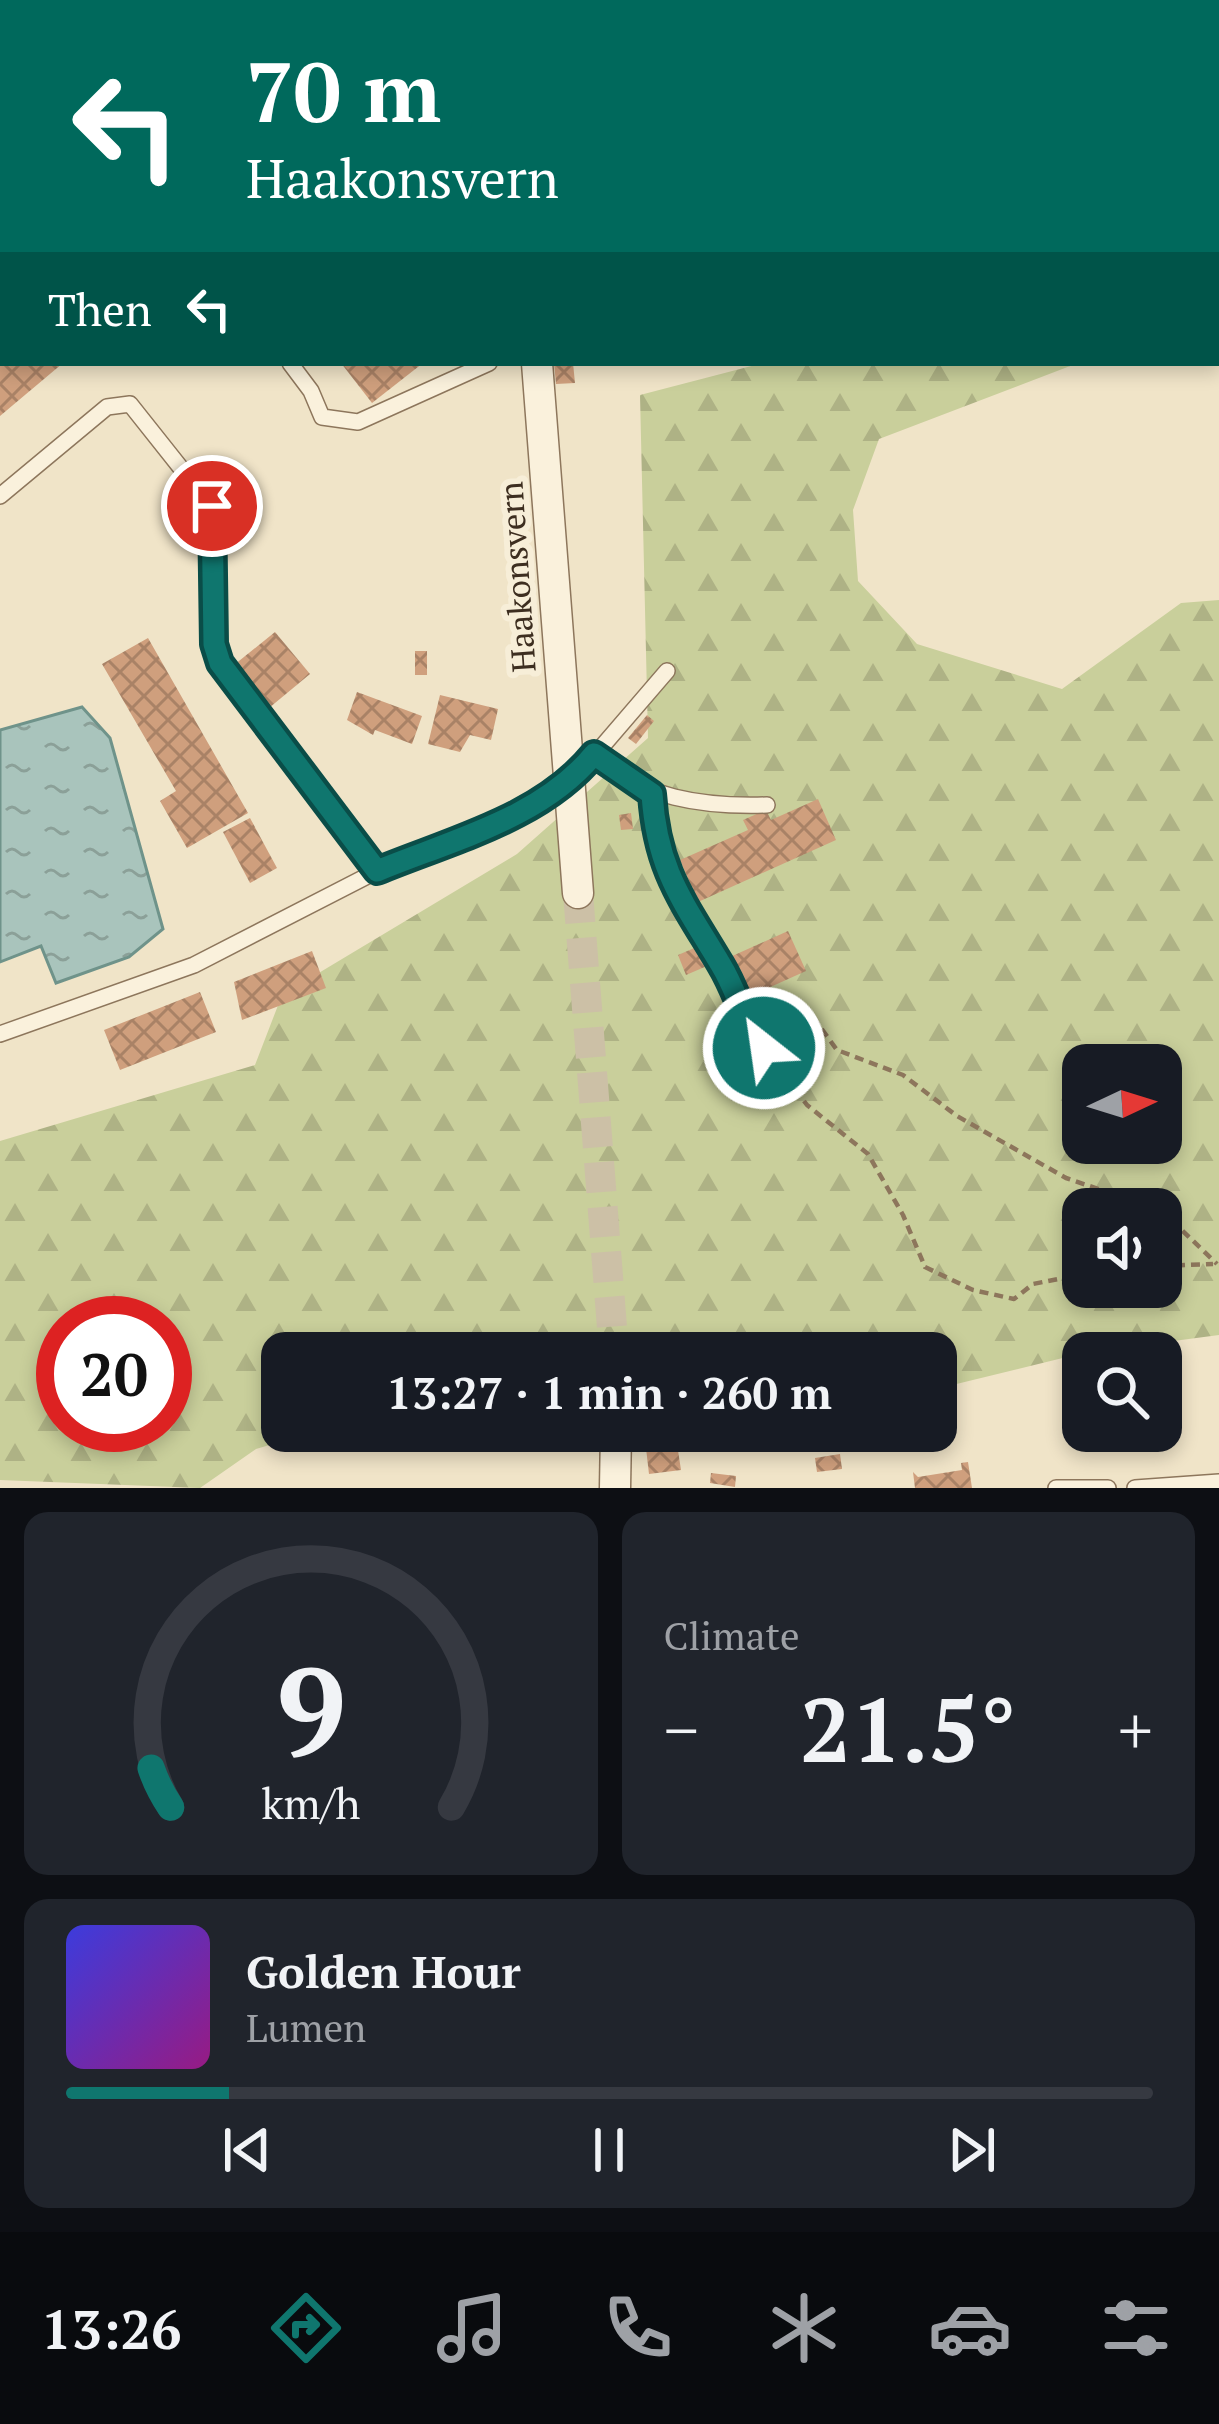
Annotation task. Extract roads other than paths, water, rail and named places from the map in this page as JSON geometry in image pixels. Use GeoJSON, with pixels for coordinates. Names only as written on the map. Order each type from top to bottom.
{"type":"FeatureCollection","features":[{"type":"Feature","properties":{"kind":"street","name":"Haakonsvern"},"geometry":{"type":"LineString","coordinates":[[537,366],[578,892]]}},
{"type":"Feature","properties":{"kind":"street"},"geometry":{"type":"LineString","coordinates":[[616,1452],[616,1488]]}},
{"type":"Feature","properties":{"kind":"lane"},"geometry":{"type":"LineString","coordinates":[[292,366],[322,417],[358,422],[482,366]]}},
{"type":"Feature","properties":{"kind":"lane"},"geometry":{"type":"LineString","coordinates":[[0,496],[107,407],[130,404],[212,506],[214,644],[220,663],[377,871]]}},
{"type":"Feature","properties":{"kind":"lane"},"geometry":{"type":"LineString","coordinates":[[0,1034],[194,965],[377,871],[528,809],[568,785],[667,671]]}},
{"type":"Feature","properties":{"kind":"lane"},"geometry":{"type":"LineString","coordinates":[[594,754],[652,794],[727,806],[767,805]]}},
{"type":"Feature","properties":{"kind":"lane"},"geometry":{"type":"LineString","coordinates":[[652,794],[655,844],[675,895],[724,969],[744,1023],[764,1048]]}},
{"type":"Feature","properties":{"kind":"lane"},"geometry":{"type":"LineString","coordinates":[[1135,1488],[1219,1482]]}},
{"type":"Feature","properties":{"kind":"lane"},"geometry":{"type":"LineString","coordinates":[[1056,1488],[1108,1488]]}},
{"type":"Feature","properties":{"kind":"water"},"geometry":{"type":"Polygon","coordinates":[[[82,707],[110,738],[163,929],[129,957],[56,983],[41,946],[0,962],[0,730],[82,707]]]}},
{"type":"Feature","properties":{"kind":"tunnel"},"geometry":{"type":"LineString","coordinates":[[578,893],[612,1332]]}}]}
